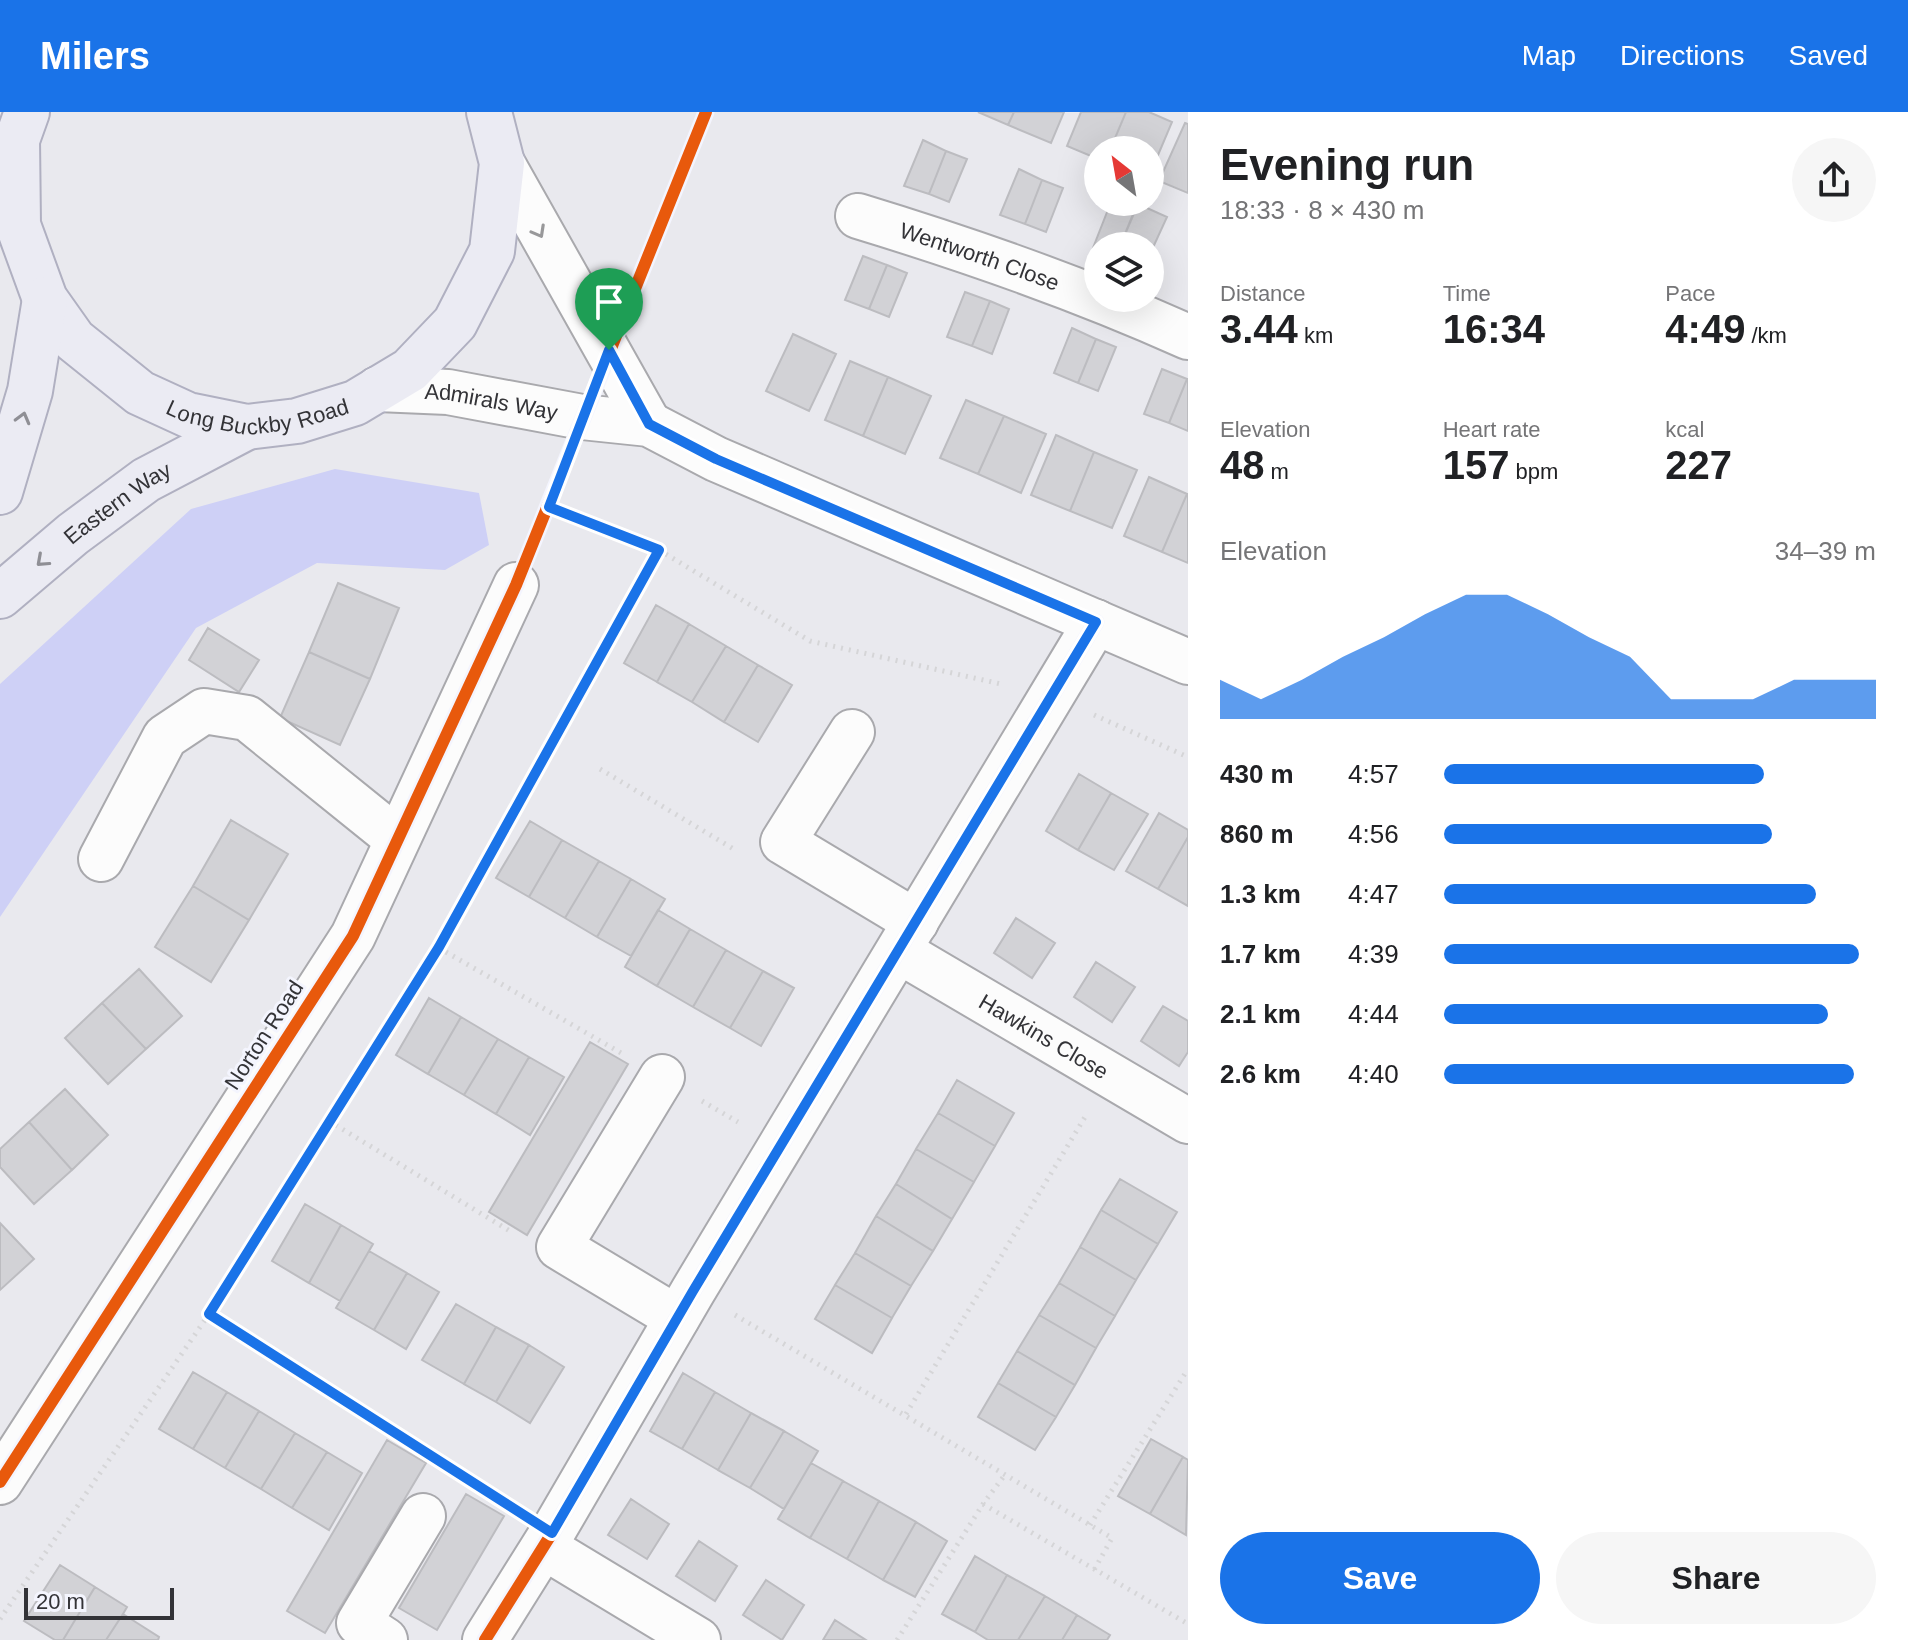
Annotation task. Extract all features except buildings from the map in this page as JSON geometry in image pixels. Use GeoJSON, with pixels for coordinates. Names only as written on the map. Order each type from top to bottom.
{"type":"FeatureCollection","features":[{"type":"Feature","properties":{"kind":"main road","name":"Long Buckby Road"},"geometry":{"type":"LineString","coordinates":[[27,112],[17,140],[18,225],[45,299],[74,340],[140,393],[188,415],[247,427],[297,421],[355,403],[410,370],[455,323],[492,251],[502,163],[489,112]]}},
{"type":"Feature","properties":{"kind":"main road"},"geometry":{"type":"LineString","coordinates":[[0,492],[30,391],[45,299]]}},
{"type":"Feature","properties":{"kind":"main road","name":"Eastern Way"},"geometry":{"type":"LineString","coordinates":[[0,596],[73,534],[146,480],[247,427]]}},
{"type":"Feature","properties":{"kind":"street"},"geometry":{"type":"LineString","coordinates":[[502,163],[649,424]]}},
{"type":"Feature","properties":{"kind":"street","name":"Wentworth Close"},"geometry":{"type":"LineString","coordinates":[[858,216],[973,251],[1112,303],[1188,337]]}},
{"type":"Feature","properties":{"kind":"street","name":"Admirals Way"},"geometry":{"type":"LineString","coordinates":[[378,389],[448,392],[582,417],[649,424],[716,459],[1188,662]]}},
{"type":"Feature","properties":{"kind":"street","name":"Norton Road"},"geometry":{"type":"LineString","coordinates":[[0,1482],[353,936],[516,585]]}},
{"type":"Feature","properties":{"kind":"street"},"geometry":{"type":"LineString","coordinates":[[485,1640],[548,1540],[685,1305],[1096,622]]}},
{"type":"Feature","properties":{"kind":"street"},"geometry":{"type":"LineString","coordinates":[[101,859],[165,737],[204,711],[247,718],[397,839]]}},
{"type":"Feature","properties":{"kind":"street"},"geometry":{"type":"LineString","coordinates":[[783,842],[852,732]]}},
{"type":"Feature","properties":{"kind":"street","name":"Hawkins Close"},"geometry":{"type":"LineString","coordinates":[[783,842],[908,937],[1110,1076],[1188,1121]]}},
{"type":"Feature","properties":{"kind":"street"},"geometry":{"type":"LineString","coordinates":[[662,1077],[559,1247],[685,1305]]}},
{"type":"Feature","properties":{"kind":"street"},"geometry":{"type":"LineString","coordinates":[[385,1640],[359,1623],[423,1516]]}},
{"type":"Feature","properties":{"kind":"street"},"geometry":{"type":"LineString","coordinates":[[548,1540],[698,1640]]}},
{"type":"Feature","properties":{"kind":"path"},"geometry":{"type":"LineString","coordinates":[[516,585],[554,492]]}},
{"type":"Feature","properties":{"kind":"path"},"geometry":{"type":"LineString","coordinates":[[549,507],[659,550],[810,641],[1051,696],[1188,757]]}},
{"type":"Feature","properties":{"kind":"path"},"geometry":{"type":"LineString","coordinates":[[0,1619],[209,1314],[439,947],[659,550]]}},
{"type":"Feature","properties":{"kind":"path"},"geometry":{"type":"LineString","coordinates":[[600,769],[766,869],[783,842]]}},
{"type":"Feature","properties":{"kind":"path"},"geometry":{"type":"LineString","coordinates":[[439,947],[780,1147]]}},
{"type":"Feature","properties":{"kind":"path"},"geometry":{"type":"LineString","coordinates":[[906,1414],[1110,1076]]}},
{"type":"Feature","properties":{"kind":"path"},"geometry":{"type":"LineString","coordinates":[[329,1121],[553,1257],[559,1247]]}},
{"type":"Feature","properties":{"kind":"path"},"geometry":{"type":"LineString","coordinates":[[685,1305],[906,1414],[1004,1476],[1112,1538],[1094,1570]]}},
{"type":"Feature","properties":{"kind":"path"},"geometry":{"type":"LineString","coordinates":[[209,1314],[548,1540]]}},
{"type":"Feature","properties":{"kind":"path"},"geometry":{"type":"LineString","coordinates":[[1090,1525],[1188,1373]]}},
{"type":"Feature","properties":{"kind":"path"},"geometry":{"type":"LineString","coordinates":[[897,1640],[1004,1476]]}},
{"type":"Feature","properties":{"kind":"path"},"geometry":{"type":"LineString","coordinates":[[983,1504],[1188,1624]]}},
{"type":"Feature","properties":{"kind":"shaded area"},"geometry":{"type":"Polygon","coordinates":[[[335,469],[479,493],[489,545],[445,570],[317,563],[196,628],[0,917],[0,684],[191,509],[335,469]]]}},
{"type":"Feature","properties":{"kind":"cycle path"},"geometry":{"type":"LineString","coordinates":[[0,1482],[353,936],[516,585],[706,112]]}},
{"type":"Feature","properties":{"kind":"cycle path"},"geometry":{"type":"LineString","coordinates":[[485,1640],[1096,622]]}},
{"type":"Feature","properties":{"kind":"route"},"geometry":{"type":"LineString","coordinates":[[609,350],[649,424],[716,459],[1096,622],[693,1291],[552,1533],[209,1314],[439,947],[659,550],[549,507],[609,350]]}}]}
